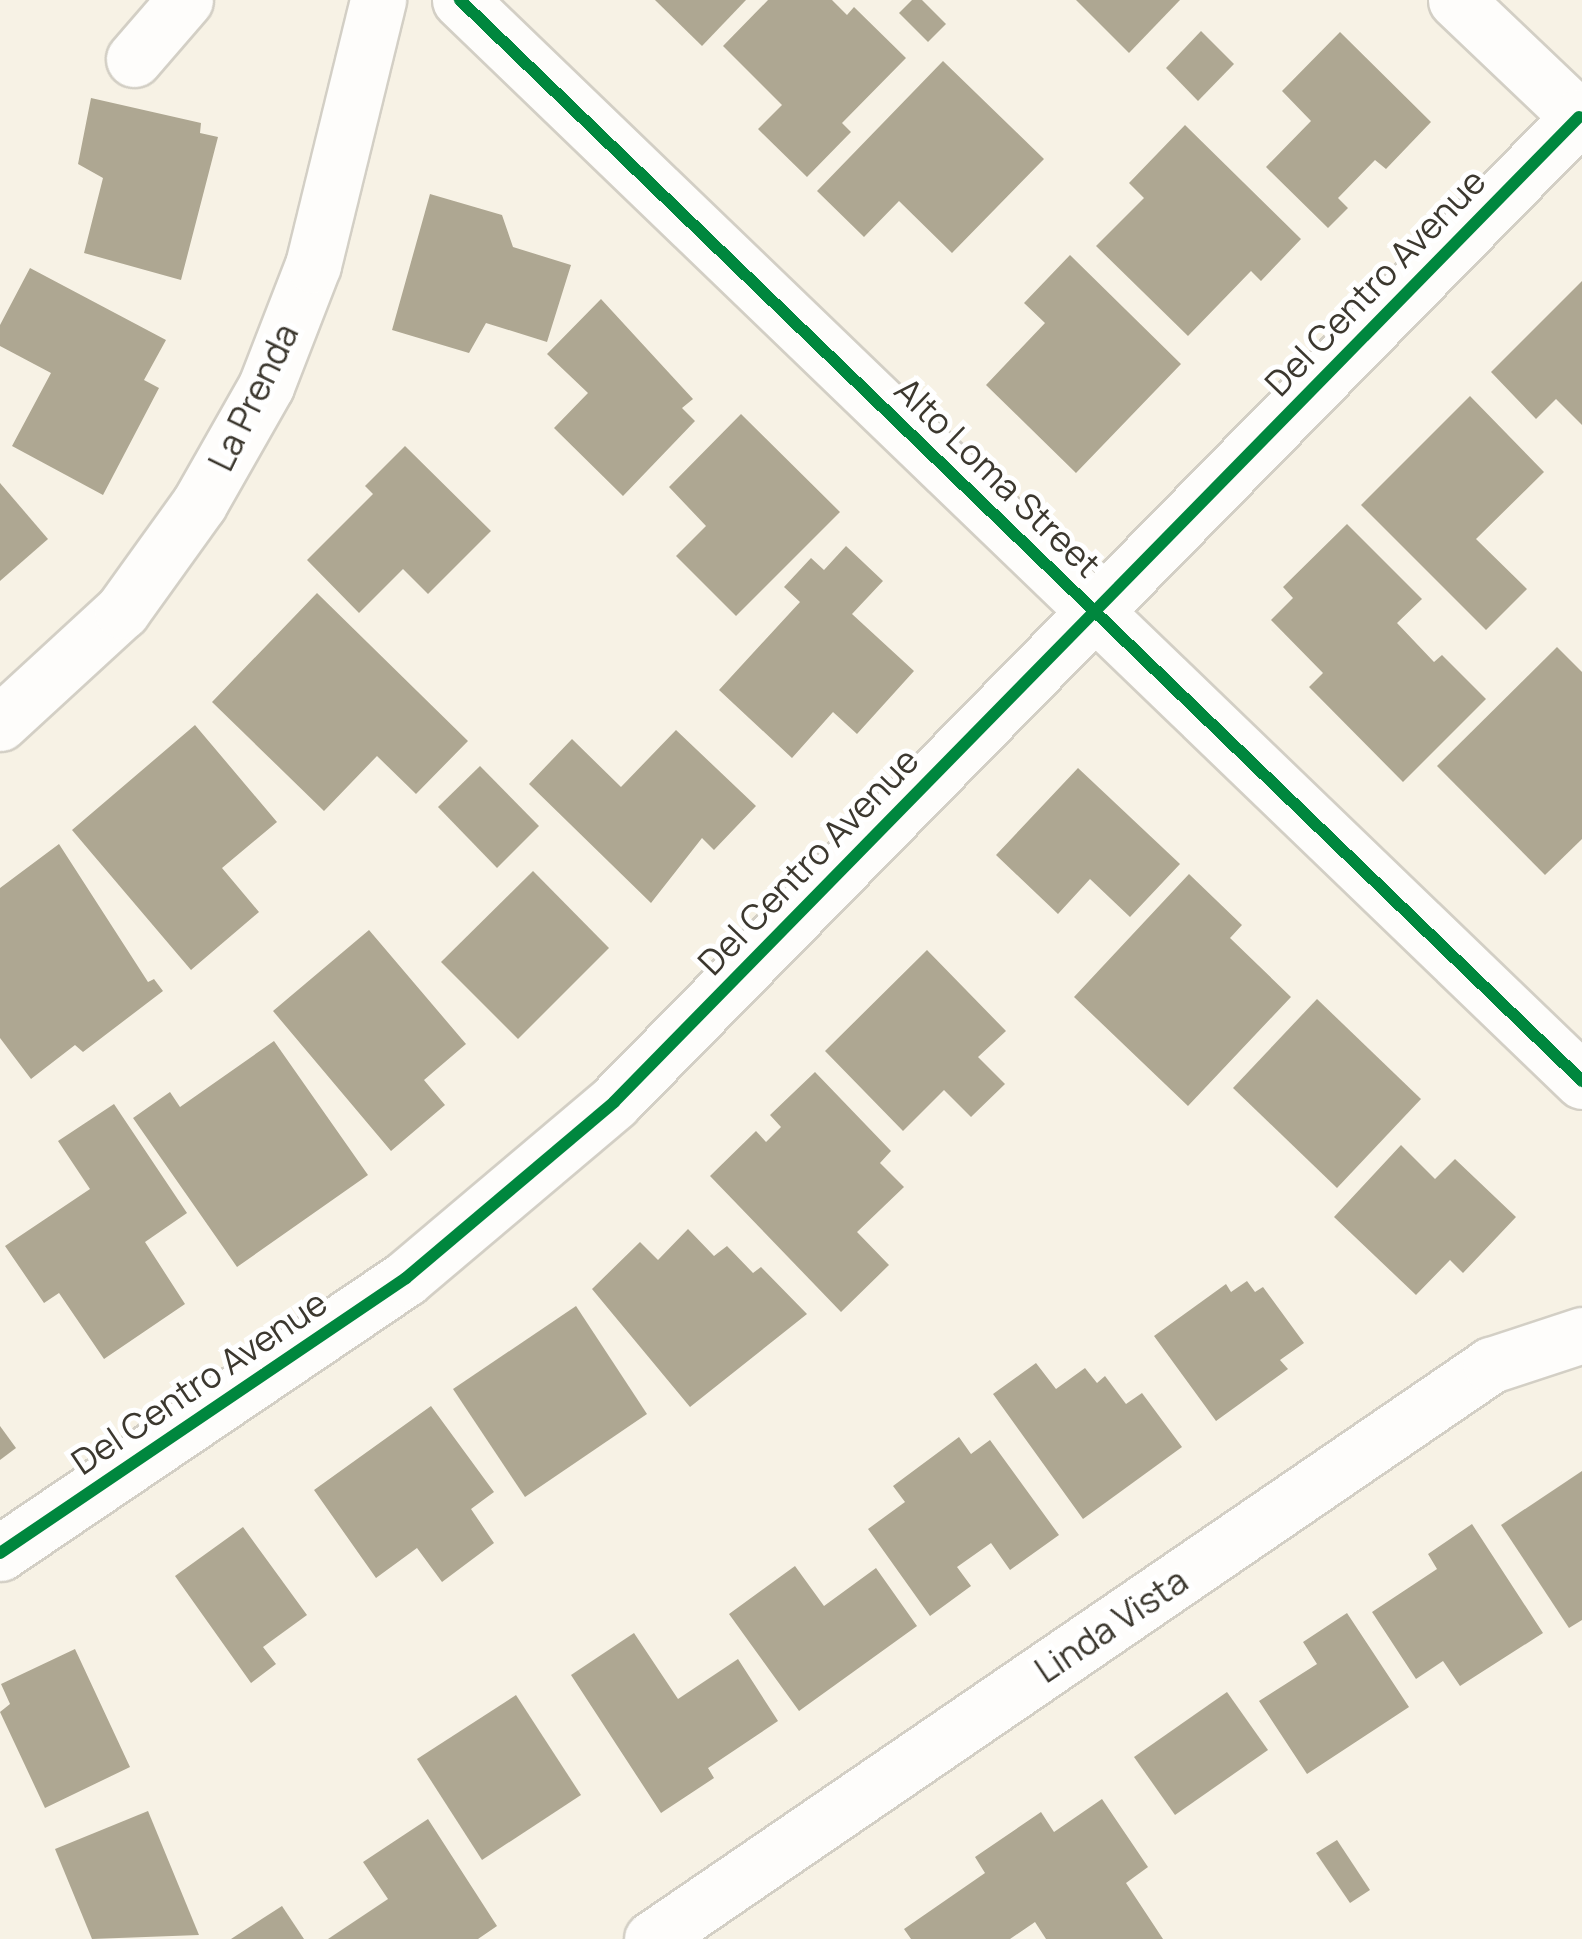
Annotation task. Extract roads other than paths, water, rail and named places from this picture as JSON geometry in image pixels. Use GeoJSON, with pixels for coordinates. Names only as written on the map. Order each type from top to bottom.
{"type":"FeatureCollection","features":[{"type":"Feature","properties":{"kind":"street"},"geometry":{"type":"LineString","coordinates":[[134,59],[186,0]]}},
{"type":"Feature","properties":{"kind":"street","name":"La Prenda"},"geometry":{"type":"LineString","coordinates":[[0,724],[122,611],[199,504],[266,386],[313,266],[378,0]]}},
{"type":"Feature","properties":{"kind":"street","name":"Alto Loma Street"},"geometry":{"type":"LineString","coordinates":[[460,0],[1582,1081]]}},
{"type":"Feature","properties":{"kind":"street"},"geometry":{"type":"LineString","coordinates":[[1456,0],[1580,118]]}},
{"type":"Feature","properties":{"kind":"street","name":"Del Centro Avenue"},"geometry":{"type":"LineString","coordinates":[[0,1553],[406,1278],[512,1194],[614,1102],[1580,118]]}},
{"type":"Feature","properties":{"kind":"street","name":"Linda Vista"},"geometry":{"type":"LineString","coordinates":[[652,1939],[1491,1366],[1582,1335]]}}]}
